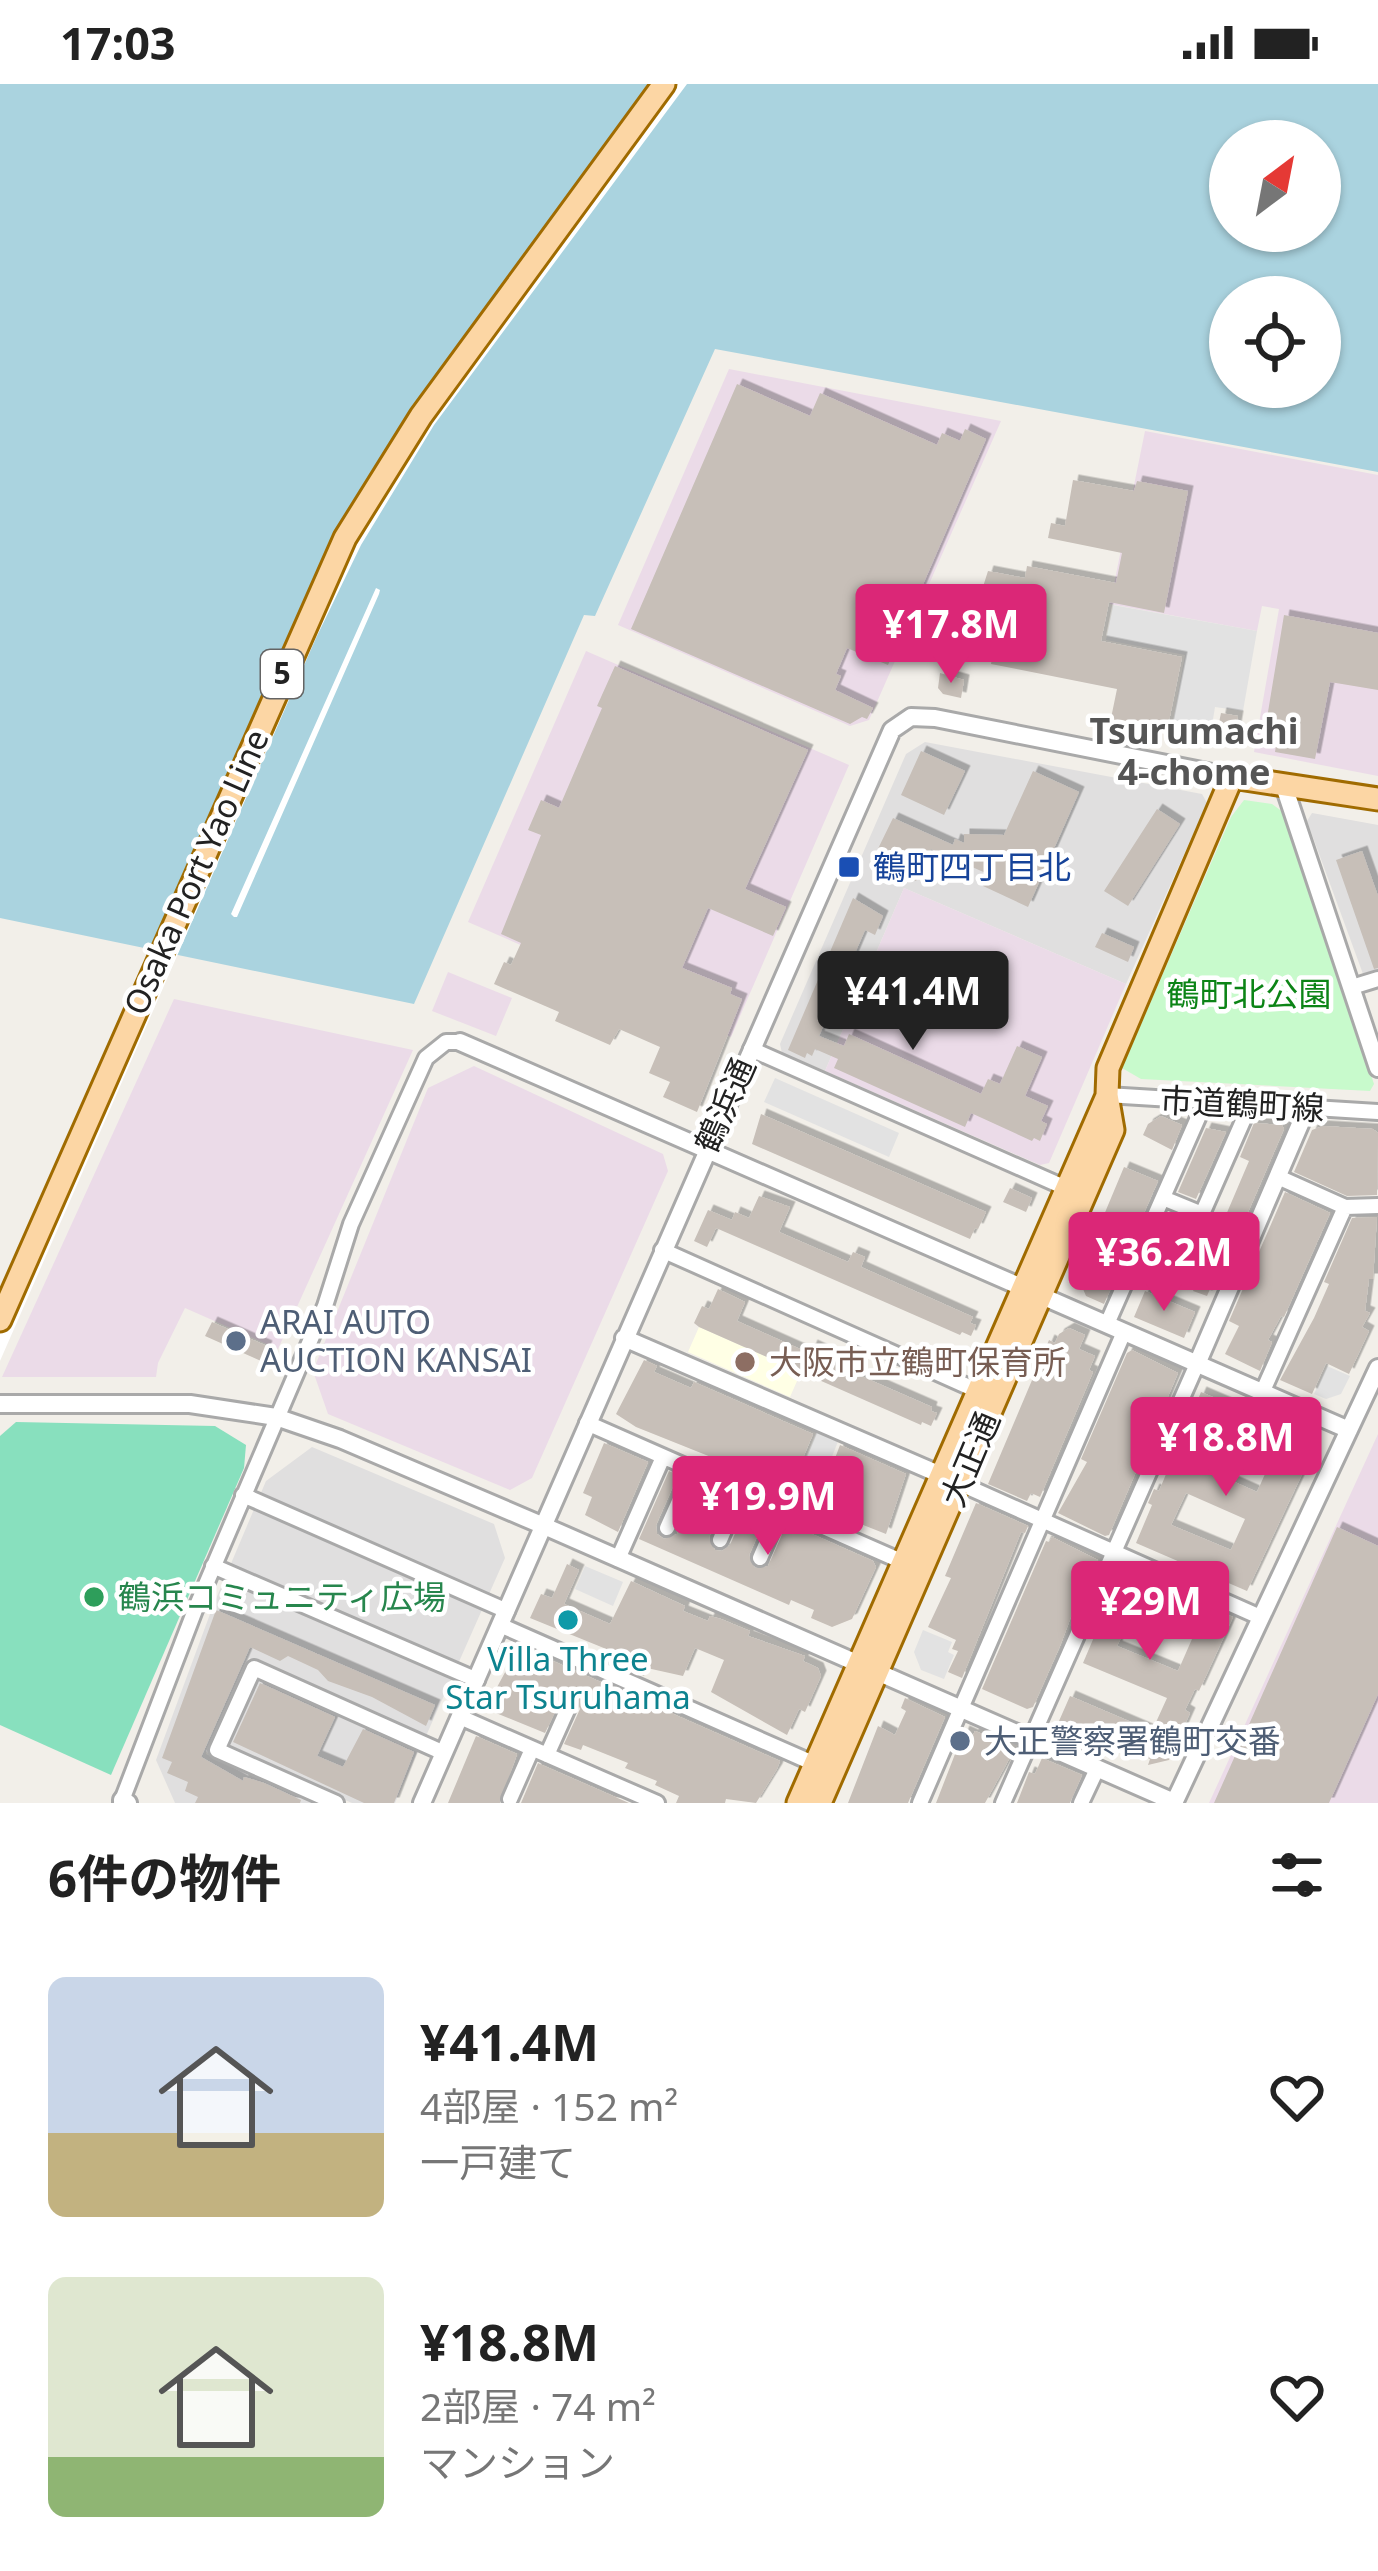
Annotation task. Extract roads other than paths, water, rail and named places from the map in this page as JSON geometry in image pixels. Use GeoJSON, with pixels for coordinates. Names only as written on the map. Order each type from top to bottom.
{"type":"FeatureCollection","features":[{"type":"Feature","properties":{"kind":"main road","name":"Osaka Port Yao Line"},"geometry":{"type":"LineString","coordinates":[[0,1320],[345,538],[421,416],[664,84]]}},
{"type":"Feature","properties":{"kind":"main road"},"geometry":{"type":"LineString","coordinates":[[1107,1095],[1108,1068],[1232,777],[1378,799]]}},
{"type":"Feature","properties":{"kind":"main road","name":"大正通"},"geometry":{"type":"LineString","coordinates":[[798,1803],[868,1668],[1032,1292],[1066,1188],[1107,1095]]}},
{"type":"Feature","properties":{"kind":"main road","name":"大正通"},"geometry":{"type":"LineString","coordinates":[[820,1803],[901,1561],[950,1479],[978,1390],[1113,1130],[1107,1095]]}},
{"type":"Feature","properties":{"kind":"street","name":"鶴浜通"},"geometry":{"type":"LineString","coordinates":[[422,1803],[892,730],[911,717],[935,718],[1232,777]]}},
{"type":"Feature","properties":{"kind":"street"},"geometry":{"type":"LineString","coordinates":[[1285,786],[1378,1068]]}},
{"type":"Feature","properties":{"kind":"street"},"geometry":{"type":"LineString","coordinates":[[1352,987],[1378,979]]}},
{"type":"Feature","properties":{"kind":"street"},"geometry":{"type":"LineString","coordinates":[[124,1802],[213,1566],[325,1306],[352,1223],[426,1058],[446,1042],[460,1042],[1349,1430]]}},
{"type":"Feature","properties":{"kind":"street"},"geometry":{"type":"LineString","coordinates":[[751,1048],[1066,1188]]}},
{"type":"Feature","properties":{"kind":"street","name":"市道鶴町線"},"geometry":{"type":"LineString","coordinates":[[1107,1095],[1378,1112]]}},
{"type":"Feature","properties":{"kind":"street"},"geometry":{"type":"LineString","coordinates":[[920,1803],[1042,1520],[1163,1198],[1205,1102]]}},
{"type":"Feature","properties":{"kind":"street"},"geometry":{"type":"LineString","coordinates":[[1163,1198],[1202,1214],[1250,1105]]}},
{"type":"Feature","properties":{"kind":"street"},"geometry":{"type":"LineString","coordinates":[[1004,1803],[1307,1108]]}},
{"type":"Feature","properties":{"kind":"street"},"geometry":{"type":"LineString","coordinates":[[1278,1177],[1346,1207],[1378,1206]]}},
{"type":"Feature","properties":{"kind":"street"},"geometry":{"type":"LineString","coordinates":[[1262,1393],[1346,1207]]}},
{"type":"Feature","properties":{"kind":"street"},"geometry":{"type":"LineString","coordinates":[[662,1250],[978,1390]]}},
{"type":"Feature","properties":{"kind":"street"},"geometry":{"type":"LineString","coordinates":[[624,1338],[1260,1617]]}},
{"type":"Feature","properties":{"kind":"street"},"geometry":{"type":"LineString","coordinates":[[0,1404],[190,1404],[276,1417],[340,1439],[544,1526],[1174,1803],[1378,1368]]}},
{"type":"Feature","properties":{"kind":"street"},"geometry":{"type":"LineString","coordinates":[[587,1424],[901,1561]]}},
{"type":"Feature","properties":{"kind":"street"},"geometry":{"type":"LineString","coordinates":[[618,1558],[663,1457]]}},
{"type":"Feature","properties":{"kind":"street"},"geometry":{"type":"LineString","coordinates":[[667,1528],[693,1470]]}},
{"type":"Feature","properties":{"kind":"street"},"geometry":{"type":"LineString","coordinates":[[823,1527],[840,1485]]}},
{"type":"Feature","properties":{"kind":"street"},"geometry":{"type":"LineString","coordinates":[[720,1540],[741,1491]]}},
{"type":"Feature","properties":{"kind":"street"},"geometry":{"type":"LineString","coordinates":[[243,1495],[815,1764]]}},
{"type":"Feature","properties":{"kind":"street"},"geometry":{"type":"LineString","coordinates":[[760,1558],[782,1509]]}},
{"type":"Feature","properties":{"kind":"street"},"geometry":{"type":"LineString","coordinates":[[213,1566],[477,1679]]}},
{"type":"Feature","properties":{"kind":"street"},"geometry":{"type":"LineString","coordinates":[[336,1803],[217,1750],[254,1668],[444,1753]]}},
{"type":"Feature","properties":{"kind":"street"},"geometry":{"type":"LineString","coordinates":[[510,1799],[569,1706]]}},
{"type":"Feature","properties":{"kind":"street"},"geometry":{"type":"LineString","coordinates":[[460,1717],[656,1803]]}},
{"type":"Feature","properties":{"kind":"street"},"geometry":{"type":"LineString","coordinates":[[1082,1803],[1097,1769]]}},
{"type":"Feature","properties":{"kind":"water"},"geometry":{"type":"Polygon","coordinates":[[[0,84],[1378,84],[1378,472],[715,349],[595,616],[584,615],[414,1004],[0,918],[0,84]]]}},
{"type":"Feature","properties":{"kind":"place","name":"鶴町四丁目北"},"geometry":{"type":"Point","coordinates":[849,867]}},
{"type":"Feature","properties":{"kind":"place","name":"ARAI AUTO AUCTION KANSAI"},"geometry":{"type":"Point","coordinates":[236,1341]}},
{"type":"Feature","properties":{"kind":"place","name":"大阪市立鶴町保育所"},"geometry":{"type":"Point","coordinates":[745,1362]}},
{"type":"Feature","properties":{"kind":"place","name":"鶴浜コミュニティ広場"},"geometry":{"type":"Point","coordinates":[94,1597]}},
{"type":"Feature","properties":{"kind":"place","name":"Villa Three Star Tsuruhama"},"geometry":{"type":"Point","coordinates":[568,1620]}},
{"type":"Feature","properties":{"kind":"place","name":"大正警察署鶴町交番"},"geometry":{"type":"Point","coordinates":[960,1741]}},
{"type":"Feature","properties":{"kind":"district","name":"Tsurumachi 4-chome"},"geometry":{"type":"Point","coordinates":[1194,752]}},
{"type":"Feature","properties":{"kind":"park label","name":"鶴町北公園"},"geometry":{"type":"Point","coordinates":[1249,994]}}]}
